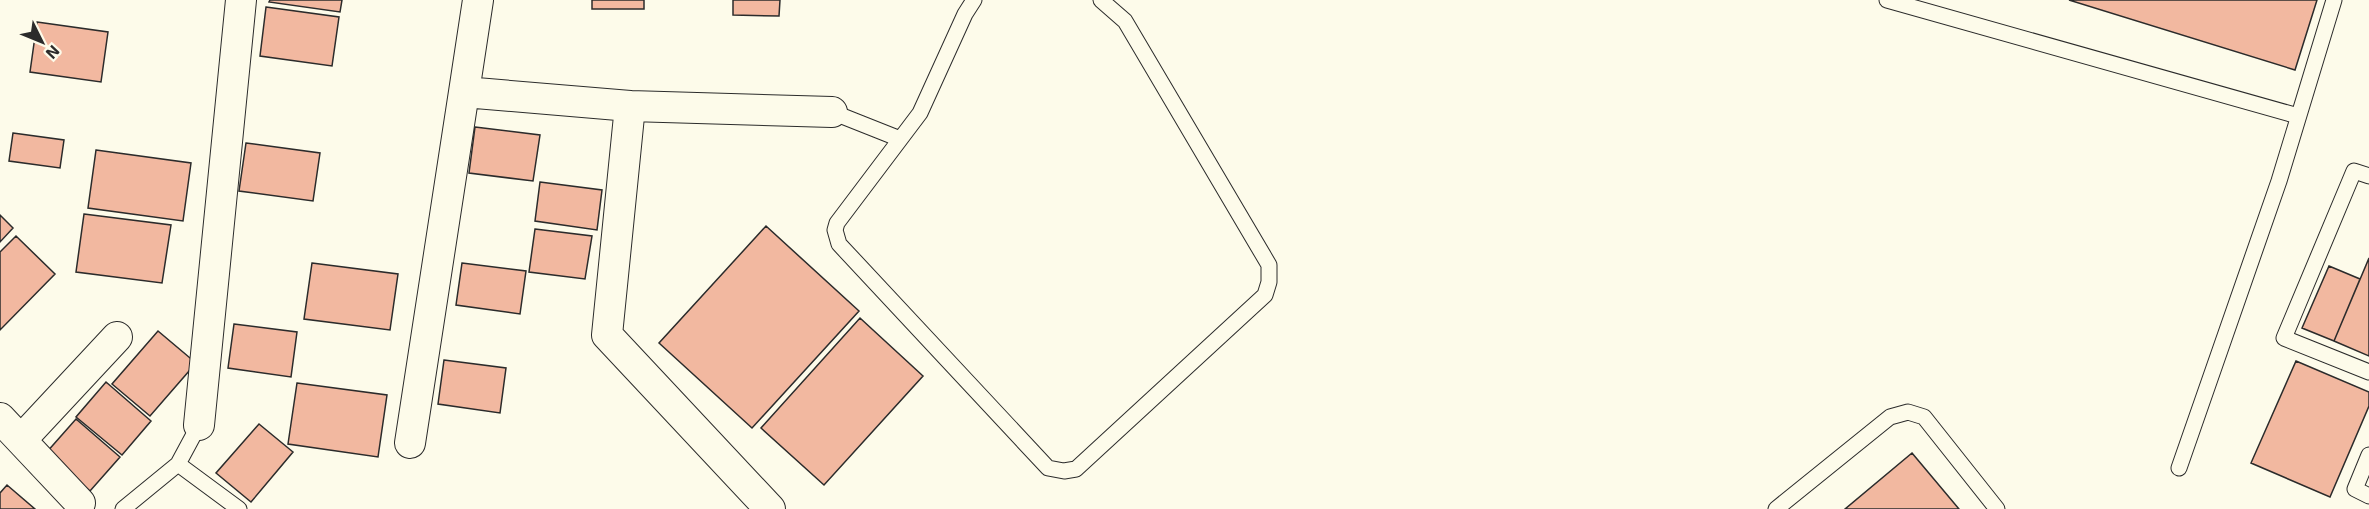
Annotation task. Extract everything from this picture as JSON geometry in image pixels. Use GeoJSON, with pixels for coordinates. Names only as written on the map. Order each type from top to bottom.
{"type":"FeatureCollection","features":[{"type":"Feature","properties":{"kind":"street"},"geometry":{"type":"LineString","coordinates":[[199,425],[241,0]]}},
{"type":"Feature","properties":{"kind":"street"},"geometry":{"type":"LineString","coordinates":[[410,443],[478,0]]}},
{"type":"Feature","properties":{"kind":"street"},"geometry":{"type":"LineString","coordinates":[[464,92],[630,106],[832,112]]}},
{"type":"Feature","properties":{"kind":"street"},"geometry":{"type":"LineString","coordinates":[[630,106],[607,335],[770,509]]}},
{"type":"Feature","properties":{"kind":"street"},"geometry":{"type":"LineString","coordinates":[[21,440],[117,337]]}},
{"type":"Feature","properties":{"kind":"street"},"geometry":{"type":"LineString","coordinates":[[0,418],[80,502]]}},
{"type":"Feature","properties":{"kind":"lane"},"geometry":{"type":"LineString","coordinates":[[974,0],[965,14],[920,113],[837,223],[835,230],[839,244],[1048,468],[1064,471],[1076,469],[1265,295],[1269,282],[1269,265],[1125,21],[1101,0]]}},
{"type":"Feature","properties":{"kind":"lane"},"geometry":{"type":"LineString","coordinates":[[1887,0],[2298,116]]}},
{"type":"Feature","properties":{"kind":"lane"},"geometry":{"type":"LineString","coordinates":[[2179,468],[2279,181],[2334,0]]}},
{"type":"Feature","properties":{"kind":"lane"},"geometry":{"type":"LineString","coordinates":[[832,112],[900,139]]}},
{"type":"Feature","properties":{"kind":"lane"},"geometry":{"type":"LineString","coordinates":[[2369,177],[2354,171],[2284,338],[2369,372]]}},
{"type":"Feature","properties":{"kind":"lane"},"geometry":{"type":"LineString","coordinates":[[1776,509],[1890,417],[1908,412],[1924,417],[1997,509]]}},
{"type":"Feature","properties":{"kind":"lane"},"geometry":{"type":"LineString","coordinates":[[123,509],[178,464],[199,425]]}},
{"type":"Feature","properties":{"kind":"lane"},"geometry":{"type":"LineString","coordinates":[[2369,455],[2355,489],[2369,496]]}},
{"type":"Feature","properties":{"kind":"lane"},"geometry":{"type":"LineString","coordinates":[[178,464],[239,509]]}},
{"type":"Feature","properties":{"kind":"building"},"geometry":{"type":"Polygon","coordinates":[[[270,0],[342,0],[340,12],[269,2],[270,0]]]}},
{"type":"Feature","properties":{"kind":"building"},"geometry":{"type":"Polygon","coordinates":[[[592,0],[644,0],[644,9],[592,9],[592,0]]]}},
{"type":"Feature","properties":{"kind":"building"},"geometry":{"type":"Polygon","coordinates":[[[733,0],[780,0],[779,16],[733,15],[733,0]]]}},
{"type":"Feature","properties":{"kind":"building"},"geometry":{"type":"Polygon","coordinates":[[[2069,0],[2317,0],[2295,70],[2069,0]]]}},
{"type":"Feature","properties":{"kind":"building"},"geometry":{"type":"Polygon","coordinates":[[[266,7],[339,17],[332,66],[260,56],[266,7]]]}},
{"type":"Feature","properties":{"kind":"building"},"geometry":{"type":"Polygon","coordinates":[[[37,22],[108,32],[101,82],[30,72],[37,22]]]}},
{"type":"Feature","properties":{"kind":"building"},"geometry":{"type":"Polygon","coordinates":[[[475,127],[540,135],[533,181],[469,173],[475,127]]]}},
{"type":"Feature","properties":{"kind":"building"},"geometry":{"type":"Polygon","coordinates":[[[13,133],[64,140],[60,168],[9,161],[13,133]]]}},
{"type":"Feature","properties":{"kind":"building"},"geometry":{"type":"Polygon","coordinates":[[[246,143],[320,153],[313,201],[239,191],[246,143]]]}},
{"type":"Feature","properties":{"kind":"building"},"geometry":{"type":"Polygon","coordinates":[[[96,150],[191,163],[183,221],[88,208],[96,150]]]}},
{"type":"Feature","properties":{"kind":"building"},"geometry":{"type":"Polygon","coordinates":[[[540,182],[602,190],[597,230],[535,221],[540,182]]]}},
{"type":"Feature","properties":{"kind":"building"},"geometry":{"type":"Polygon","coordinates":[[[84,214],[171,225],[162,283],[76,272],[84,214]]]}},
{"type":"Feature","properties":{"kind":"building"},"geometry":{"type":"Polygon","coordinates":[[[0,215],[13,228],[0,242],[0,215]]]}},
{"type":"Feature","properties":{"kind":"building"},"geometry":{"type":"Polygon","coordinates":[[[766,226],[859,311],[752,428],[659,343],[766,226]]]}},
{"type":"Feature","properties":{"kind":"building"},"geometry":{"type":"Polygon","coordinates":[[[535,229],[592,236],[585,279],[529,272],[535,229]]]}},
{"type":"Feature","properties":{"kind":"building"},"geometry":{"type":"Polygon","coordinates":[[[16,236],[55,274],[0,330],[0,252],[16,236]]]}},
{"type":"Feature","properties":{"kind":"building"},"geometry":{"type":"Polygon","coordinates":[[[2369,258],[2369,356],[2334,341],[2369,258]]]}},
{"type":"Feature","properties":{"kind":"building"},"geometry":{"type":"Polygon","coordinates":[[[312,263],[398,274],[390,330],[304,319],[312,263]]]}},
{"type":"Feature","properties":{"kind":"building"},"geometry":{"type":"Polygon","coordinates":[[[462,263],[526,271],[520,314],[456,305],[462,263]]]}},
{"type":"Feature","properties":{"kind":"building"},"geometry":{"type":"Polygon","coordinates":[[[2329,266],[2360,279],[2334,341],[2302,328],[2329,266]]]}},
{"type":"Feature","properties":{"kind":"building"},"geometry":{"type":"Polygon","coordinates":[[[860,318],[923,376],[824,485],[761,428],[860,318]]]}},
{"type":"Feature","properties":{"kind":"building"},"geometry":{"type":"Polygon","coordinates":[[[234,324],[297,332],[291,377],[228,368],[234,324]]]}},
{"type":"Feature","properties":{"kind":"building"},"geometry":{"type":"Polygon","coordinates":[[[158,331],[196,363],[150,416],[112,384],[158,331]]]}},
{"type":"Feature","properties":{"kind":"building"},"geometry":{"type":"Polygon","coordinates":[[[444,360],[506,368],[500,413],[438,404],[444,360]]]}},
{"type":"Feature","properties":{"kind":"building"},"geometry":{"type":"Polygon","coordinates":[[[2296,361],[2369,392],[2369,406],[2330,497],[2251,463],[2296,361]]]}},
{"type":"Feature","properties":{"kind":"building"},"geometry":{"type":"Polygon","coordinates":[[[106,382],[151,421],[122,455],[76,417],[106,382]]]}},
{"type":"Feature","properties":{"kind":"building"},"geometry":{"type":"Polygon","coordinates":[[[297,383],[387,395],[378,457],[288,444],[297,383]]]}},
{"type":"Feature","properties":{"kind":"building"},"geometry":{"type":"Polygon","coordinates":[[[76,419],[120,457],[90,491],[46,453],[76,419]]]}},
{"type":"Feature","properties":{"kind":"building"},"geometry":{"type":"Polygon","coordinates":[[[259,424],[293,452],[251,502],[216,473],[259,424]]]}},
{"type":"Feature","properties":{"kind":"building"},"geometry":{"type":"Polygon","coordinates":[[[1912,453],[1959,509],[1845,509],[1912,453]]]}},
{"type":"Feature","properties":{"kind":"building"},"geometry":{"type":"Polygon","coordinates":[[[7,485],[35,509],[0,509],[0,493],[7,485]]]}}]}
